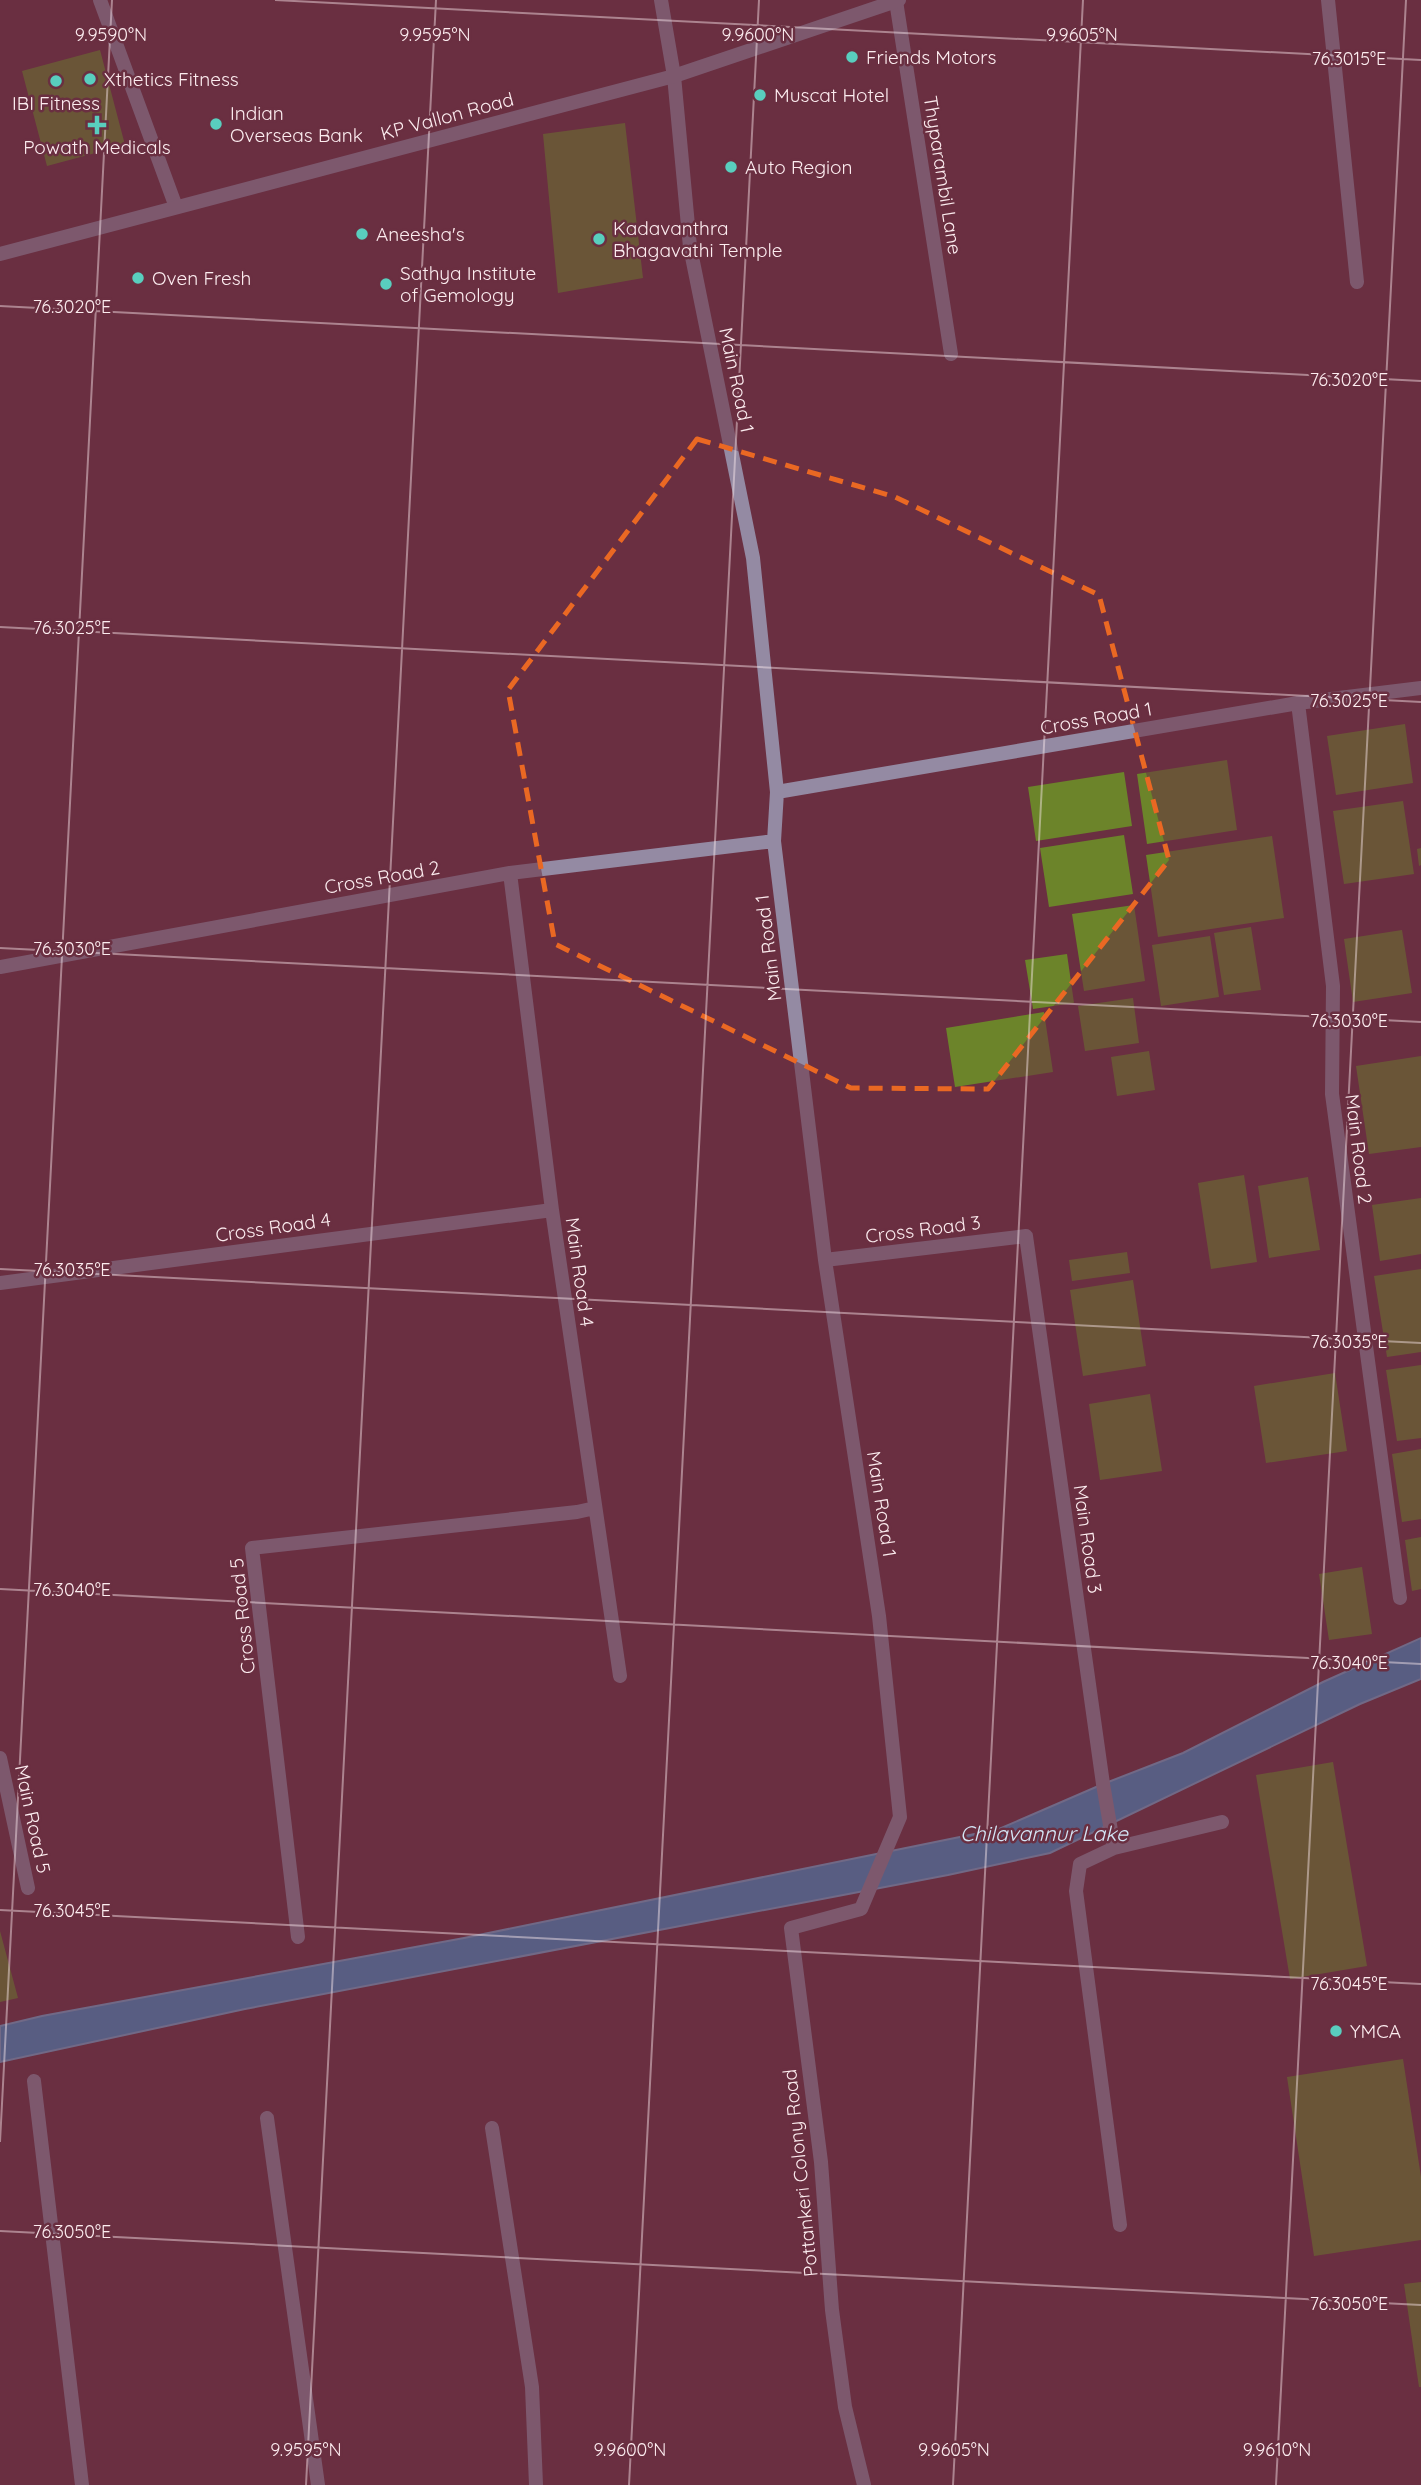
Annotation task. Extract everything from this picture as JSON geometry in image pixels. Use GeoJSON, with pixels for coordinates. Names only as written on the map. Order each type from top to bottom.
{"type":"FeatureCollection","features":[{"type":"Feature","properties":{"kind":"street"},"geometry":{"type":"LineString","coordinates":[[100,0],[176,206]]}},
{"type":"Feature","properties":{"kind":"street","name":"Main Road 1"},"geometry":{"type":"LineString","coordinates":[[661,0],[674,76],[690,247],[753,558],[777,792],[774,841],[825,1260],[879,1616],[900,1817],[861,1909]]}},
{"type":"Feature","properties":{"kind":"street"},"geometry":{"type":"LineString","coordinates":[[1328,0],[1357,282]]}},
{"type":"Feature","properties":{"kind":"street","name":"KP Vallon Road"},"geometry":{"type":"LineString","coordinates":[[0,254],[674,76],[898,1]]}},
{"type":"Feature","properties":{"kind":"street","name":"Thyparambil Lane"},"geometry":{"type":"LineString","coordinates":[[898,1],[951,354]]}},
{"type":"Feature","properties":{"kind":"street","name":"Cross Road 1"},"geometry":{"type":"LineString","coordinates":[[777,792],[1298,703],[1421,688]]}},
{"type":"Feature","properties":{"kind":"street","name":"Main Road 2"},"geometry":{"type":"LineString","coordinates":[[1298,703],[1333,986],[1332,1094],[1400,1598]]}},
{"type":"Feature","properties":{"kind":"street","name":"Cross Road 2"},"geometry":{"type":"LineString","coordinates":[[0,967],[510,873],[774,841]]}},
{"type":"Feature","properties":{"kind":"street","name":"Main Road 4"},"geometry":{"type":"LineString","coordinates":[[510,873],[552,1210],[620,1676]]}},
{"type":"Feature","properties":{"kind":"street","name":"Cross Road 4"},"geometry":{"type":"LineString","coordinates":[[0,1283],[552,1210]]}},
{"type":"Feature","properties":{"kind":"street","name":"Cross Road 3"},"geometry":{"type":"LineString","coordinates":[[825,1260],[1026,1236]]}},
{"type":"Feature","properties":{"kind":"street","name":"Main Road 3"},"geometry":{"type":"LineString","coordinates":[[1026,1236],[1114,1848]]}},
{"type":"Feature","properties":{"kind":"street","name":"Cross Road 5"},"geometry":{"type":"LineString","coordinates":[[298,1937],[252,1548],[564,1514],[595,1508]]}},
{"type":"Feature","properties":{"kind":"street","name":"Main Road 5"},"geometry":{"type":"LineString","coordinates":[[0,1758],[27,1888]]}},
{"type":"Feature","properties":{"kind":"street"},"geometry":{"type":"LineString","coordinates":[[1120,2225],[1076,1891],[1080,1864],[1114,1848],[1222,1822]]}},
{"type":"Feature","properties":{"kind":"street","name":"Pottankeri Colony Road"},"geometry":{"type":"LineString","coordinates":[[861,1909],[791,1928],[821,2162],[832,2310],[845,2407],[864,2485]]}},
{"type":"Feature","properties":{"kind":"street"},"geometry":{"type":"LineString","coordinates":[[34,2081],[82,2485]]}},
{"type":"Feature","properties":{"kind":"street"},"geometry":{"type":"LineString","coordinates":[[267,2118],[318,2485]]}},
{"type":"Feature","properties":{"kind":"street"},"geometry":{"type":"LineString","coordinates":[[492,2128],[532,2387],[536,2485]]}},
{"type":"Feature","properties":{"kind":"highlighted area"},"geometry":{"type":"Polygon","coordinates":[[[697,439],[895,497],[1099,595],[1169,860],[988,1089],[851,1088],[555,944],[508,690],[697,439]]]}},
{"type":"Feature","properties":{"kind":"water","name":"Chilavannur Lake"},"geometry":{"type":"Polygon","coordinates":[[[1421,1638],[1421,1679],[1360,1704],[1050,1853],[948,1875],[245,2009],[0,2062],[0,2026],[42,2016],[464,1938],[999,1829],[1183,1753],[1323,1682],[1421,1638]]]}},
{"type":"Feature","properties":{"kind":"building"},"geometry":{"type":"Polygon","coordinates":[[[100,50],[125,145],[47,166],[22,71],[100,50]]]}},
{"type":"Feature","properties":{"kind":"building"},"geometry":{"type":"Polygon","coordinates":[[[625,123],[643,278],[558,293],[543,134],[625,123]]]}},
{"type":"Feature","properties":{"kind":"building"},"geometry":{"type":"Polygon","coordinates":[[[1405,724],[1413,783],[1336,795],[1327,736],[1405,724]]]}},
{"type":"Feature","properties":{"kind":"building"},"geometry":{"type":"Polygon","coordinates":[[[1227,760],[1237,830],[1147,844],[1137,774],[1227,760]]]}},
{"type":"Feature","properties":{"kind":"building"},"geometry":{"type":"Polygon","coordinates":[[[1124,772],[1132,826],[1036,841],[1028,787],[1124,772]]]}},
{"type":"Feature","properties":{"kind":"building"},"geometry":{"type":"Polygon","coordinates":[[[1403,801],[1414,874],[1344,884],[1333,811],[1403,801]]]}},
{"type":"Feature","properties":{"kind":"building"},"geometry":{"type":"Polygon","coordinates":[[[1124,835],[1133,894],[1049,907],[1040,848],[1124,835]]]}},
{"type":"Feature","properties":{"kind":"building"},"geometry":{"type":"Polygon","coordinates":[[[1272,836],[1284,918],[1158,937],[1146,855],[1272,836]]]}},
{"type":"Feature","properties":{"kind":"building"},"geometry":{"type":"Polygon","coordinates":[[[1421,848],[1421,865],[1419,866],[1417,849],[1421,848]]]}},
{"type":"Feature","properties":{"kind":"building"},"geometry":{"type":"Polygon","coordinates":[[[1134,905],[1145,981],[1084,991],[1072,914],[1134,905]]]}},
{"type":"Feature","properties":{"kind":"building"},"geometry":{"type":"Polygon","coordinates":[[[1251,927],[1261,990],[1224,995],[1214,933],[1251,927]]]}},
{"type":"Feature","properties":{"kind":"building"},"geometry":{"type":"Polygon","coordinates":[[[1402,930],[1412,993],[1353,1002],[1344,939],[1402,930]]]}},
{"type":"Feature","properties":{"kind":"building"},"geometry":{"type":"Polygon","coordinates":[[[1210,936],[1219,997],[1161,1006],[1152,945],[1210,936]]]}},
{"type":"Feature","properties":{"kind":"building"},"geometry":{"type":"Polygon","coordinates":[[[1067,954],[1074,1003],[1033,1009],[1025,960],[1067,954]]]}},
{"type":"Feature","properties":{"kind":"building"},"geometry":{"type":"Polygon","coordinates":[[[1133,998],[1139,1043],[1085,1051],[1078,1006],[1133,998]]]}},
{"type":"Feature","properties":{"kind":"building"},"geometry":{"type":"Polygon","coordinates":[[[1044,1012],[1053,1072],[955,1087],[946,1028],[1044,1012]]]}},
{"type":"Feature","properties":{"kind":"building"},"geometry":{"type":"Polygon","coordinates":[[[1149,1051],[1155,1090],[1117,1096],[1111,1057],[1149,1051]]]}},
{"type":"Feature","properties":{"kind":"building"},"geometry":{"type":"Polygon","coordinates":[[[1421,1056],[1421,1147],[1369,1154],[1356,1066],[1421,1056]]]}},
{"type":"Feature","properties":{"kind":"building"},"geometry":{"type":"Polygon","coordinates":[[[1244,1175],[1257,1262],[1211,1269],[1198,1183],[1244,1175]]]}},
{"type":"Feature","properties":{"kind":"building"},"geometry":{"type":"Polygon","coordinates":[[[1308,1177],[1320,1250],[1269,1258],[1258,1186],[1308,1177]]]}},
{"type":"Feature","properties":{"kind":"building"},"geometry":{"type":"Polygon","coordinates":[[[1421,1198],[1421,1254],[1380,1261],[1372,1205],[1421,1198]]]}},
{"type":"Feature","properties":{"kind":"building"},"geometry":{"type":"Polygon","coordinates":[[[1127,1252],[1130,1273],[1072,1281],[1069,1260],[1127,1252]]]}},
{"type":"Feature","properties":{"kind":"building"},"geometry":{"type":"Polygon","coordinates":[[[1421,1269],[1421,1352],[1387,1357],[1374,1276],[1421,1269]]]}},
{"type":"Feature","properties":{"kind":"building"},"geometry":{"type":"Polygon","coordinates":[[[1133,1280],[1146,1366],[1083,1376],[1070,1290],[1133,1280]]]}},
{"type":"Feature","properties":{"kind":"building"},"geometry":{"type":"Polygon","coordinates":[[[1421,1365],[1421,1438],[1397,1441],[1386,1370],[1421,1365]]]}},
{"type":"Feature","properties":{"kind":"building"},"geometry":{"type":"Polygon","coordinates":[[[1335,1373],[1347,1451],[1266,1463],[1254,1386],[1335,1373]]]}},
{"type":"Feature","properties":{"kind":"building"},"geometry":{"type":"Polygon","coordinates":[[[1150,1394],[1162,1471],[1100,1480],[1089,1404],[1150,1394]]]}},
{"type":"Feature","properties":{"kind":"building"},"geometry":{"type":"Polygon","coordinates":[[[1421,1449],[1421,1519],[1402,1522],[1392,1454],[1421,1449]]]}},
{"type":"Feature","properties":{"kind":"building"},"geometry":{"type":"Polygon","coordinates":[[[1421,1537],[1421,1589],[1412,1591],[1405,1540],[1421,1537]]]}},
{"type":"Feature","properties":{"kind":"building"},"geometry":{"type":"Polygon","coordinates":[[[1362,1567],[1372,1634],[1329,1640],[1319,1574],[1362,1567]]]}},
{"type":"Feature","properties":{"kind":"building"},"geometry":{"type":"Polygon","coordinates":[[[1333,1762],[1367,1966],[1290,1979],[1256,1775],[1333,1762]]]}},
{"type":"Feature","properties":{"kind":"building"},"geometry":{"type":"Polygon","coordinates":[[[0,1931],[18,1998],[0,2002],[0,1931]]]}},
{"type":"Feature","properties":{"kind":"building"},"geometry":{"type":"Polygon","coordinates":[[[1403,2059],[1421,2177],[1421,2240],[1314,2256],[1287,2077],[1403,2059]]]}},
{"type":"Feature","properties":{"kind":"building"},"geometry":{"type":"Polygon","coordinates":[[[1421,2282],[1421,2387],[1419,2387],[1404,2284],[1421,2282]]]}},
{"type":"Feature","properties":{"kind":"place","name":"Friends Motors"},"geometry":{"type":"Point","coordinates":[852,57]}},
{"type":"Feature","properties":{"kind":"place","name":"Xthetics Fitness"},"geometry":{"type":"Point","coordinates":[90,79]}},
{"type":"Feature","properties":{"kind":"place","name":"IBI Fitness"},"geometry":{"type":"Point","coordinates":[56,81]}},
{"type":"Feature","properties":{"kind":"place","name":"Muscat Hotel"},"geometry":{"type":"Point","coordinates":[760,95]}},
{"type":"Feature","properties":{"kind":"place","name":"Indian Overseas Bank"},"geometry":{"type":"Point","coordinates":[216,124]}},
{"type":"Feature","properties":{"kind":"place","name":"Powath Medicals"},"geometry":{"type":"Point","coordinates":[97,125]}},
{"type":"Feature","properties":{"kind":"place","name":"Auto Region"},"geometry":{"type":"Point","coordinates":[731,167]}},
{"type":"Feature","properties":{"kind":"place","name":"Aneesha's"},"geometry":{"type":"Point","coordinates":[362,234]}},
{"type":"Feature","properties":{"kind":"place","name":"Kadavanthra Bhagavathi Temple"},"geometry":{"type":"Point","coordinates":[599,239]}},
{"type":"Feature","properties":{"kind":"place","name":"Oven Fresh"},"geometry":{"type":"Point","coordinates":[138,278]}},
{"type":"Feature","properties":{"kind":"place","name":"Sathya Institute of Gemology"},"geometry":{"type":"Point","coordinates":[386,284]}},
{"type":"Feature","properties":{"kind":"place","name":"YMCA"},"geometry":{"type":"Point","coordinates":[1336,2031]}}]}
